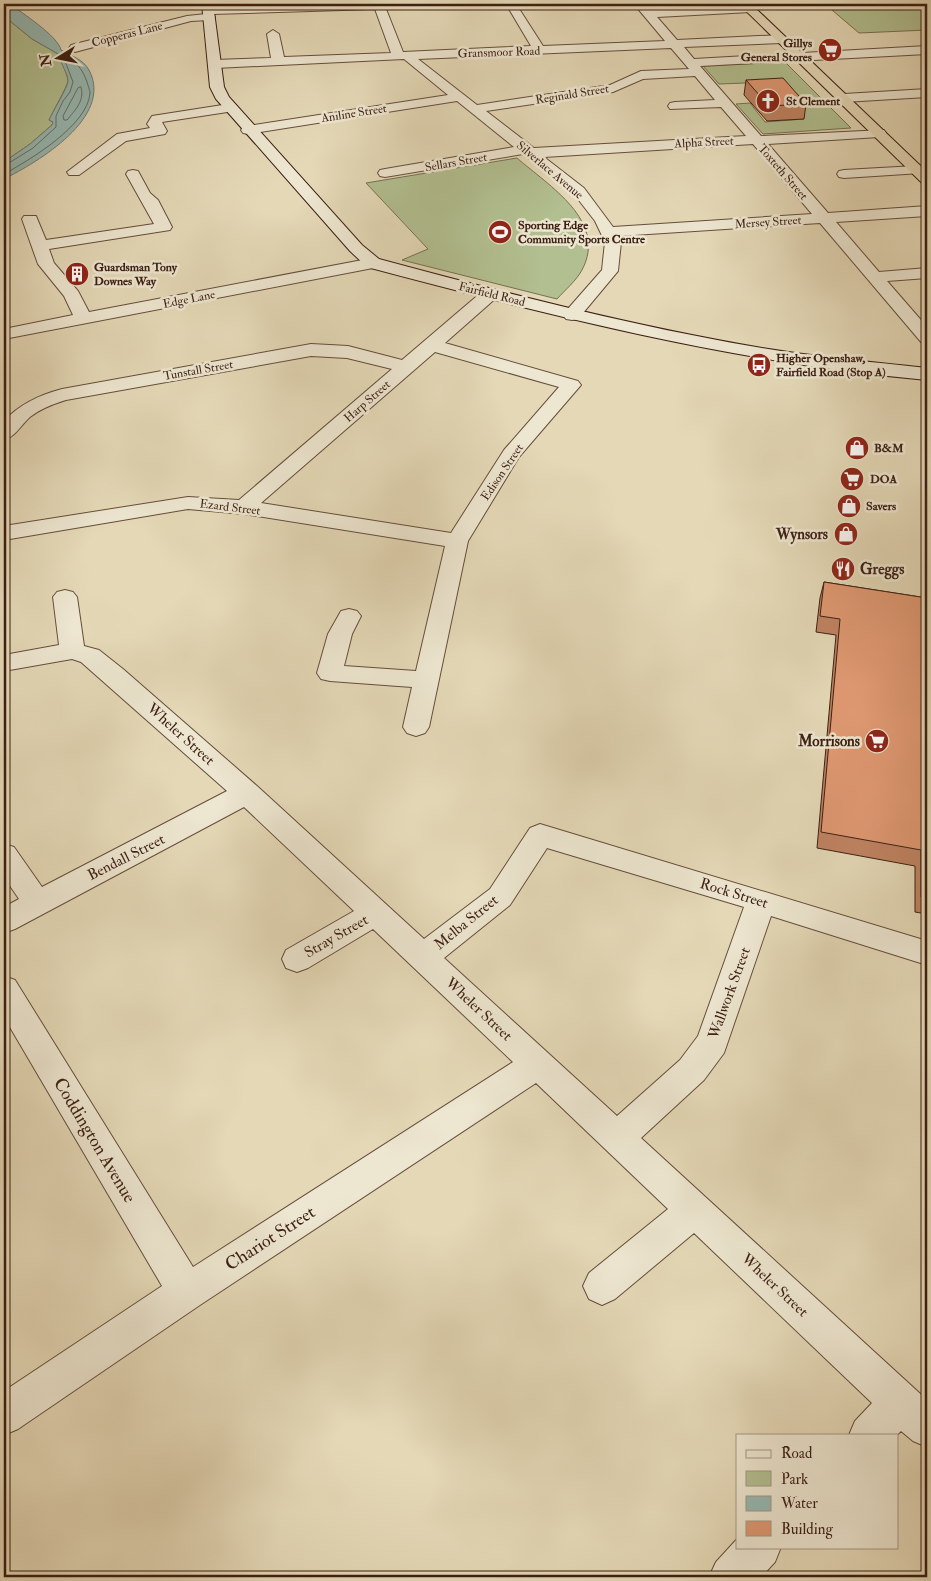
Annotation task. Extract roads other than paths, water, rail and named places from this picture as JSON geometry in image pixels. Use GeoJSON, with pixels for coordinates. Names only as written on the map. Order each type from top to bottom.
{"type":"FeatureCollection","features":[{"type":"Feature","properties":{"kind":"highway"},"geometry":{"type":"LineString","coordinates":[[748,6],[927,180]]}},
{"type":"Feature","properties":{"kind":"street","name":"Copperas Lane"},"geometry":{"type":"LineString","coordinates":[[75,48],[192,18],[209,11],[379,4],[430,4]]}},
{"type":"Feature","properties":{"kind":"street"},"geometry":{"type":"LineString","coordinates":[[379,4],[402,56]]}},
{"type":"Feature","properties":{"kind":"street"},"geometry":{"type":"LineString","coordinates":[[511,4],[539,50]]}},
{"type":"Feature","properties":{"kind":"street"},"geometry":{"type":"LineString","coordinates":[[644,9],[748,6]]}},
{"type":"Feature","properties":{"kind":"street","name":"Toxteth Street"},"geometry":{"type":"LineString","coordinates":[[644,9],[927,338]]}},
{"type":"Feature","properties":{"kind":"street","name":"Fairfield Road"},"geometry":{"type":"LineString","coordinates":[[209,11],[217,87],[229,108],[356,248],[374,263],[572,315],[674,336],[818,362],[927,374]]}},
{"type":"Feature","properties":{"kind":"street"},"geometry":{"type":"LineString","coordinates":[[273,34],[278,61]]}},
{"type":"Feature","properties":{"kind":"street","name":"Gransmoor Road"},"geometry":{"type":"LineString","coordinates":[[215,64],[782,39]]}},
{"type":"Feature","properties":{"kind":"street"},"geometry":{"type":"LineString","coordinates":[[876,41],[902,63]]}},
{"type":"Feature","properties":{"kind":"street","name":"Reginald Street"},"geometry":{"type":"LineString","coordinates":[[475,109],[613,88],[641,75],[694,67],[801,57],[927,50]]}},
{"type":"Feature","properties":{"kind":"street","name":"Silverlace Avenue"},"geometry":{"type":"LineString","coordinates":[[402,56],[460,97],[578,191],[602,220],[612,242],[610,271],[572,315]]}},
{"type":"Feature","properties":{"kind":"street"},"geometry":{"type":"LineString","coordinates":[[844,98],[927,93]]}},
{"type":"Feature","properties":{"kind":"street","name":"Aniline Street"},"geometry":{"type":"LineString","coordinates":[[248,130],[460,97]]}},
{"type":"Feature","properties":{"kind":"street"},"geometry":{"type":"LineString","coordinates":[[675,106],[724,103]]}},
{"type":"Feature","properties":{"kind":"street"},"geometry":{"type":"LineString","coordinates":[[74,172],[122,137],[160,132],[154,124],[157,119],[229,108]]}},
{"type":"Feature","properties":{"kind":"street","name":"Alpha Street"},"geometry":{"type":"LineString","coordinates":[[528,151],[879,132]]}},
{"type":"Feature","properties":{"kind":"street","name":"Sellars Street"},"geometry":{"type":"LineString","coordinates":[[385,173],[528,151]]}},
{"type":"Feature","properties":{"kind":"street"},"geometry":{"type":"LineString","coordinates":[[844,174],[916,170]]}},
{"type":"Feature","properties":{"kind":"street"},"geometry":{"type":"LineString","coordinates":[[40,246],[164,227],[150,200],[144,195],[133,174]]}},
{"type":"Feature","properties":{"kind":"street","name":"Mersey Street"},"geometry":{"type":"LineString","coordinates":[[608,232],[927,212]]}},
{"type":"Feature","properties":{"kind":"street"},"geometry":{"type":"LineString","coordinates":[[30,219],[46,264],[72,295],[84,318]]}},
{"type":"Feature","properties":{"kind":"street","name":"Edge Lane"},"geometry":{"type":"LineString","coordinates":[[4,334],[374,263]]}},
{"type":"Feature","properties":{"kind":"street"},"geometry":{"type":"LineString","coordinates":[[874,277],[927,273]]}},
{"type":"Feature","properties":{"kind":"street","name":"Harp Street"},"geometry":{"type":"LineString","coordinates":[[244,507],[490,294]]}},
{"type":"Feature","properties":{"kind":"street","name":"Edison Street"},"geometry":{"type":"LineString","coordinates":[[416,727],[457,541],[512,454],[571,385],[432,345]]}},
{"type":"Feature","properties":{"kind":"street","name":"Tunstall Street"},"geometry":{"type":"LineString","coordinates":[[4,434],[16,418],[26,409],[38,402],[62,395],[311,350],[348,352],[405,367]]}},
{"type":"Feature","properties":{"kind":"street","name":"Ezard Street"},"geometry":{"type":"LineString","coordinates":[[4,533],[188,503],[244,507],[457,541]]}},
{"type":"Feature","properties":{"kind":"street"},"geometry":{"type":"LineString","coordinates":[[4,663],[72,651],[65,597]]}},
{"type":"Feature","properties":{"kind":"street"},"geometry":{"type":"LineString","coordinates":[[349,616],[340,634],[330,673],[426,680]]}},
{"type":"Feature","properties":{"kind":"street","name":"Wheler Street"},"geometry":{"type":"LineString","coordinates":[[72,651],[90,656],[114,675],[247,793],[914,1415]]}},
{"type":"Feature","properties":{"kind":"street","name":"Bendall Street"},"geometry":{"type":"LineString","coordinates":[[4,920],[247,793]]}},
{"type":"Feature","properties":{"kind":"street","name":"Rock Street"},"geometry":{"type":"LineString","coordinates":[[540,835],[761,901],[927,954]]}},
{"type":"Feature","properties":{"kind":"street","name":"Melba Street"},"geometry":{"type":"LineString","coordinates":[[422,957],[500,897],[540,835]]}},
{"type":"Feature","properties":{"kind":"street"},"geometry":{"type":"LineString","coordinates":[[4,855],[37,903]]}},
{"type":"Feature","properties":{"kind":"street","name":"Wallwork Street"},"geometry":{"type":"LineString","coordinates":[[617,1138],[692,1070],[712,1043],[761,901]]}},
{"type":"Feature","properties":{"kind":"street","name":"Stray Street"},"geometry":{"type":"LineString","coordinates":[[297,959],[376,913]]}},
{"type":"Feature","properties":{"kind":"street","name":"Coddington Avenue"},"geometry":{"type":"LineString","coordinates":[[4,989],[187,1292]]}},
{"type":"Feature","properties":{"kind":"street","name":"Chariot Street"},"geometry":{"type":"LineString","coordinates":[[4,1415],[187,1292],[538,1064]]}},
{"type":"Feature","properties":{"kind":"street"},"geometry":{"type":"LineString","coordinates":[[602,1286],[694,1210]]}},
{"type":"Feature","properties":{"kind":"street"},"geometry":{"type":"LineString","coordinates":[[871,1434],[914,1415]]}},
{"type":"Feature","properties":{"kind":"street"},"geometry":{"type":"LineString","coordinates":[[731,1577],[759,1548]]}},
{"type":"Feature","properties":{"kind":"water"},"geometry":{"type":"Polygon","coordinates":[[[4,4],[10,4],[31,19],[53,38],[61,50],[84,63],[89,70],[94,87],[91,104],[82,121],[69,136],[35,161],[4,179],[4,162],[30,144],[52,125],[53,122],[49,120],[68,81],[60,55],[32,39],[4,16],[4,4]]]}},
{"type":"Feature","properties":{"kind":"place","name":"Gillys General Stores"},"geometry":{"type":"Point","coordinates":[830,50]}},
{"type":"Feature","properties":{"kind":"place","name":"St Clement"},"geometry":{"type":"Point","coordinates":[768,101]}},
{"type":"Feature","properties":{"kind":"place","name":"Sporting Edge Community Sports Centre"},"geometry":{"type":"Point","coordinates":[500,232]}},
{"type":"Feature","properties":{"kind":"place","name":"Guardsman Tony Downes Way"},"geometry":{"type":"Point","coordinates":[77,274]}},
{"type":"Feature","properties":{"kind":"place","name":"Higher Openshaw, Fairfield Road (Stop A)"},"geometry":{"type":"Point","coordinates":[759,365]}},
{"type":"Feature","properties":{"kind":"place","name":"B&M"},"geometry":{"type":"Point","coordinates":[857,448]}},
{"type":"Feature","properties":{"kind":"place","name":"DOA"},"geometry":{"type":"Point","coordinates":[852,479]}},
{"type":"Feature","properties":{"kind":"place","name":"Savers"},"geometry":{"type":"Point","coordinates":[849,506]}},
{"type":"Feature","properties":{"kind":"place","name":"Wynsors"},"geometry":{"type":"Point","coordinates":[846,534]}},
{"type":"Feature","properties":{"kind":"place","name":"Greggs"},"geometry":{"type":"Point","coordinates":[843,569]}},
{"type":"Feature","properties":{"kind":"place","name":"Morrisons"},"geometry":{"type":"Point","coordinates":[877,741]}}]}
